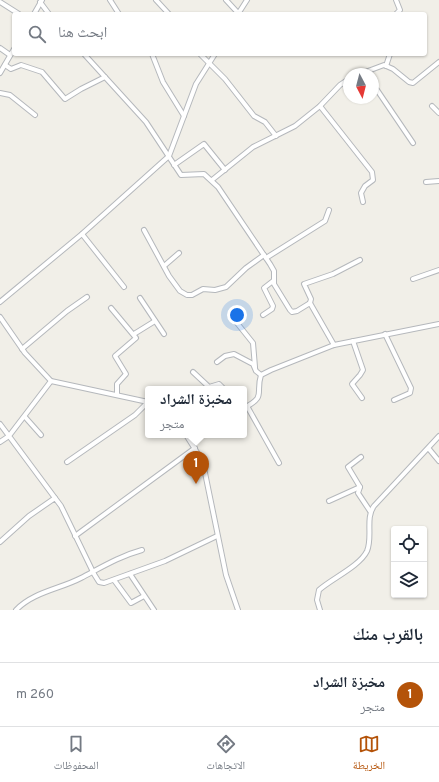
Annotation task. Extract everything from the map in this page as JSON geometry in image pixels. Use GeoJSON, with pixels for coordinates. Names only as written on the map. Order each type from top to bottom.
{"type":"FeatureCollection","features":[{"type":"Feature","properties":{"kind":"street"},"geometry":{"type":"LineString","coordinates":[[110,0],[118,12]]}},
{"type":"Feature","properties":{"kind":"street"},"geometry":{"type":"LineString","coordinates":[[156,0],[167,12]]}},
{"type":"Feature","properties":{"kind":"street"},"geometry":{"type":"LineString","coordinates":[[226,0],[236,12]]}},
{"type":"Feature","properties":{"kind":"street"},"geometry":{"type":"LineString","coordinates":[[239,12],[247,0]]}},
{"type":"Feature","properties":{"kind":"street"},"geometry":{"type":"LineString","coordinates":[[396,0],[400,10],[398,12]]}},
{"type":"Feature","properties":{"kind":"street"},"geometry":{"type":"LineString","coordinates":[[35,12],[41,1]]}},
{"type":"Feature","properties":{"kind":"street"},"geometry":{"type":"LineString","coordinates":[[41,1],[48,12]]}},
{"type":"Feature","properties":{"kind":"street"},"geometry":{"type":"LineString","coordinates":[[0,2],[16,12]]}},
{"type":"Feature","properties":{"kind":"street"},"geometry":{"type":"LineString","coordinates":[[0,48],[10,55]]}},
{"type":"Feature","properties":{"kind":"street"},"geometry":{"type":"LineString","coordinates":[[0,73],[12,52]]}},
{"type":"Feature","properties":{"kind":"street"},"geometry":{"type":"LineString","coordinates":[[86,56],[146,122],[181,175],[186,176],[199,173],[212,180],[273,267],[273,281],[279,294],[292,312],[297,311],[310,303]]}},
{"type":"Feature","properties":{"kind":"street"},"geometry":{"type":"LineString","coordinates":[[153,56],[163,82],[184,116]]}},
{"type":"Feature","properties":{"kind":"street"},"geometry":{"type":"LineString","coordinates":[[202,56],[225,79],[254,116],[265,122],[276,136]]}},
{"type":"Feature","properties":{"kind":"street"},"geometry":{"type":"LineString","coordinates":[[0,302],[82,234],[169,156],[196,84],[214,56]]}},
{"type":"Feature","properties":{"kind":"street"},"geometry":{"type":"LineString","coordinates":[[386,66],[389,56]]}},
{"type":"Feature","properties":{"kind":"street"},"geometry":{"type":"LineString","coordinates":[[386,66],[411,83],[439,62]]}},
{"type":"Feature","properties":{"kind":"street"},"geometry":{"type":"LineString","coordinates":[[5,65],[11,69],[21,65],[42,72],[65,100],[105,77]]}},
{"type":"Feature","properties":{"kind":"street"},"geometry":{"type":"LineString","coordinates":[[379,68],[386,66]]}},
{"type":"Feature","properties":{"kind":"street"},"geometry":{"type":"LineString","coordinates":[[212,180],[253,147],[295,126],[320,106],[335,89],[343,83]]}},
{"type":"Feature","properties":{"kind":"street"},"geometry":{"type":"LineString","coordinates":[[0,93],[10,95],[35,115]]}},
{"type":"Feature","properties":{"kind":"street"},"geometry":{"type":"LineString","coordinates":[[379,93],[412,143]]}},
{"type":"Feature","properties":{"kind":"street"},"geometry":{"type":"LineString","coordinates":[[320,106],[372,172],[373,180],[365,186],[361,193],[363,202]]}},
{"type":"Feature","properties":{"kind":"street"},"geometry":{"type":"LineString","coordinates":[[432,106],[439,113]]}},
{"type":"Feature","properties":{"kind":"street"},"geometry":{"type":"LineString","coordinates":[[174,165],[204,144],[225,170]]}},
{"type":"Feature","properties":{"kind":"street"},"geometry":{"type":"LineString","coordinates":[[426,182],[439,181]]}},
{"type":"Feature","properties":{"kind":"street"},"geometry":{"type":"LineString","coordinates":[[144,230],[180,291],[190,296],[203,289],[215,290],[226,287],[246,268],[325,221],[329,210]]}},
{"type":"Feature","properties":{"kind":"street"},"geometry":{"type":"LineString","coordinates":[[82,234],[124,287]]}},
{"type":"Feature","properties":{"kind":"street"},"geometry":{"type":"LineString","coordinates":[[164,266],[179,253]]}},
{"type":"Feature","properties":{"kind":"street"},"geometry":{"type":"LineString","coordinates":[[334,345],[310,303],[311,300],[304,284],[333,274],[360,260]]}},
{"type":"Feature","properties":{"kind":"street"},"geometry":{"type":"LineString","coordinates":[[413,279],[439,270]]}},
{"type":"Feature","properties":{"kind":"street"},"geometry":{"type":"LineString","coordinates":[[264,315],[272,309],[273,306],[264,288],[273,281]]}},
{"type":"Feature","properties":{"kind":"street"},"geometry":{"type":"LineString","coordinates":[[22,349],[67,311],[87,297]]}},
{"type":"Feature","properties":{"kind":"street"},"geometry":{"type":"LineString","coordinates":[[140,298],[164,334]]}},
{"type":"Feature","properties":{"kind":"street"},"geometry":{"type":"LineString","coordinates":[[111,308],[134,334],[135,340],[115,356],[126,374],[116,384],[117,392]]}},
{"type":"Feature","properties":{"kind":"street"},"geometry":{"type":"LineString","coordinates":[[0,318],[22,349],[49,380],[117,392],[145,401]]}},
{"type":"Feature","properties":{"kind":"street"},"geometry":{"type":"LineString","coordinates":[[134,334],[156,321]]}},
{"type":"Feature","properties":{"kind":"street"},"geometry":{"type":"LineString","coordinates":[[237,323],[253,343],[256,360],[255,367]]}},
{"type":"Feature","properties":{"kind":"street"},"geometry":{"type":"LineString","coordinates":[[261,375],[334,345],[439,324]]}},
{"type":"Feature","properties":{"kind":"street"},"geometry":{"type":"LineString","coordinates":[[385,334],[411,388],[410,393],[394,400]]}},
{"type":"Feature","properties":{"kind":"street"},"geometry":{"type":"LineString","coordinates":[[353,341],[362,373],[352,384],[362,398]]}},
{"type":"Feature","properties":{"kind":"street"},"geometry":{"type":"LineString","coordinates":[[217,362],[230,354],[250,362],[255,367],[258,374],[261,375]]}},
{"type":"Feature","properties":{"kind":"street"},"geometry":{"type":"LineString","coordinates":[[193,372],[207,386]]}},
{"type":"Feature","properties":{"kind":"street"},"geometry":{"type":"LineString","coordinates":[[247,406],[256,400],[258,396],[261,375]]}},
{"type":"Feature","properties":{"kind":"street"},"geometry":{"type":"LineString","coordinates":[[0,442],[9,436],[49,380]]}},
{"type":"Feature","properties":{"kind":"street"},"geometry":{"type":"LineString","coordinates":[[66,462],[135,415],[145,405]]}},
{"type":"Feature","properties":{"kind":"street"},"geometry":{"type":"LineString","coordinates":[[247,409],[279,463]]}},
{"type":"Feature","properties":{"kind":"street"},"geometry":{"type":"LineString","coordinates":[[24,417],[41,435]]}},
{"type":"Feature","properties":{"kind":"street"},"geometry":{"type":"LineString","coordinates":[[0,424],[61,506],[93,571],[101,583],[114,580],[165,561],[217,536]]}},
{"type":"Feature","properties":{"kind":"street"},"geometry":{"type":"LineString","coordinates":[[370,510],[429,449],[439,436]]}},
{"type":"Feature","properties":{"kind":"street"},"geometry":{"type":"LineString","coordinates":[[188,438],[202,462],[206,475],[226,575],[238,610]]}},
{"type":"Feature","properties":{"kind":"street"},"geometry":{"type":"LineString","coordinates":[[75,536],[195,448]]}},
{"type":"Feature","properties":{"kind":"street"},"geometry":{"type":"LineString","coordinates":[[429,449],[439,461]]}},
{"type":"Feature","properties":{"kind":"street"},"geometry":{"type":"LineString","coordinates":[[320,610],[317,600],[319,590],[338,577],[366,553],[370,535],[370,510],[358,493],[360,487],[348,467],[361,457]]}},
{"type":"Feature","properties":{"kind":"street"},"geometry":{"type":"LineString","coordinates":[[329,501],[360,487]]}},
{"type":"Feature","properties":{"kind":"street"},"geometry":{"type":"LineString","coordinates":[[0,542],[29,516],[55,498]]}},
{"type":"Feature","properties":{"kind":"street"},"geometry":{"type":"LineString","coordinates":[[16,610],[22,604],[42,593],[81,578],[120,556],[142,550]]}},
{"type":"Feature","properties":{"kind":"street"},"geometry":{"type":"LineString","coordinates":[[130,574],[154,610]]}},
{"type":"Feature","properties":{"kind":"street"},"geometry":{"type":"LineString","coordinates":[[114,580],[131,603],[144,596]]}},
{"type":"Feature","properties":{"kind":"place","name":"مخبزة الشراد"},"geometry":{"type":"Point","coordinates":[196,484]}}]}
